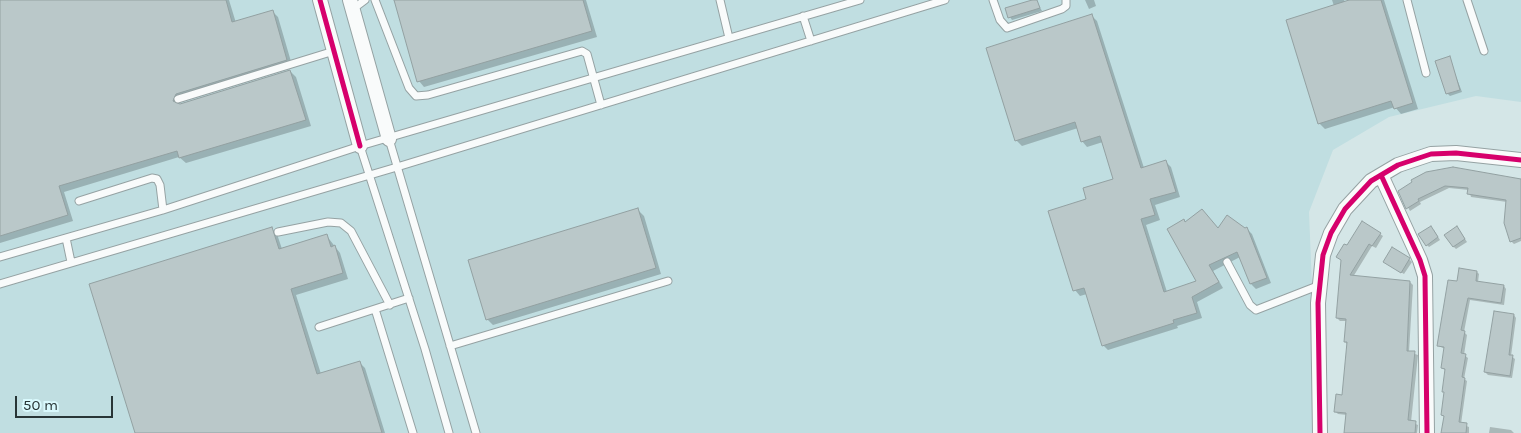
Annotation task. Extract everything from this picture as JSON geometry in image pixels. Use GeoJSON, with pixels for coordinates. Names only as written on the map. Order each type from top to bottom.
{"type":"FeatureCollection","features":[{"type":"Feature","properties":{"kind":"street"},"geometry":{"type":"LineString","coordinates":[[320,0],[360,146]]}},
{"type":"Feature","properties":{"kind":"street"},"geometry":{"type":"LineString","coordinates":[[352,5],[389,139]]}},
{"type":"Feature","properties":{"kind":"street"},"geometry":{"type":"LineString","coordinates":[[1320,433],[1318,303],[1323,255],[1331,233],[1345,209],[1371,181],[1398,165],[1431,154],[1456,153],[1521,160]]}},
{"type":"Feature","properties":{"kind":"street"},"geometry":{"type":"LineString","coordinates":[[1381,175],[1420,260],[1425,276],[1427,433]]}},
{"type":"Feature","properties":{"kind":"lane"},"geometry":{"type":"LineString","coordinates":[[352,5],[365,0]]}},
{"type":"Feature","properties":{"kind":"lane"},"geometry":{"type":"LineString","coordinates":[[376,0],[409,88],[416,96],[428,95],[582,51],[588,54],[592,78],[601,105]]}},
{"type":"Feature","properties":{"kind":"lane"},"geometry":{"type":"LineString","coordinates":[[720,0],[729,38]]}},
{"type":"Feature","properties":{"kind":"lane"},"geometry":{"type":"LineString","coordinates":[[0,257],[163,210],[360,146],[860,0]]}},
{"type":"Feature","properties":{"kind":"lane"},"geometry":{"type":"LineString","coordinates":[[0,284],[371,175],[945,0]]}},
{"type":"Feature","properties":{"kind":"lane"},"geometry":{"type":"LineString","coordinates":[[993,0],[1000,20],[1007,28],[1062,9],[1066,6],[1066,0]]}},
{"type":"Feature","properties":{"kind":"lane"},"geometry":{"type":"LineString","coordinates":[[1407,0],[1426,73]]}},
{"type":"Feature","properties":{"kind":"lane"},"geometry":{"type":"LineString","coordinates":[[1467,0],[1484,52]]}},
{"type":"Feature","properties":{"kind":"lane"},"geometry":{"type":"LineString","coordinates":[[803,16],[810,42]]}},
{"type":"Feature","properties":{"kind":"lane"},"geometry":{"type":"LineString","coordinates":[[178,99],[335,51]]}},
{"type":"Feature","properties":{"kind":"lane"},"geometry":{"type":"LineString","coordinates":[[389,139],[476,433]]}},
{"type":"Feature","properties":{"kind":"lane"},"geometry":{"type":"LineString","coordinates":[[360,146],[371,175],[450,433]]}},
{"type":"Feature","properties":{"kind":"lane"},"geometry":{"type":"LineString","coordinates":[[79,201],[152,178],[157,179],[160,185],[163,210]]}},
{"type":"Feature","properties":{"kind":"lane"},"geometry":{"type":"LineString","coordinates":[[278,232],[328,222],[341,223],[351,231],[390,305]]}},
{"type":"Feature","properties":{"kind":"lane"},"geometry":{"type":"LineString","coordinates":[[66,238],[71,262]]}},
{"type":"Feature","properties":{"kind":"lane"},"geometry":{"type":"LineString","coordinates":[[1227,262],[1250,305],[1256,310],[1320,285]]}},
{"type":"Feature","properties":{"kind":"lane"},"geometry":{"type":"LineString","coordinates":[[450,346],[668,281]]}},
{"type":"Feature","properties":{"kind":"lane"},"geometry":{"type":"LineString","coordinates":[[319,327],[408,298]]}},
{"type":"Feature","properties":{"kind":"lane"},"geometry":{"type":"LineString","coordinates":[[375,309],[413,433]]}},
{"type":"Feature","properties":{"kind":"shaded area"},"geometry":{"type":"Polygon","coordinates":[[[0,0],[1521,0],[1521,102],[1476,96],[1389,117],[1333,150],[1309,212],[1318,433],[0,433],[0,0]]]}},
{"type":"Feature","properties":{"kind":"building"},"geometry":{"type":"Polygon","coordinates":[[[0,0],[226,0],[232,22],[273,10],[287,60],[176,94],[173,101],[180,104],[290,70],[306,120],[179,158],[177,151],[59,186],[68,215],[0,236],[0,0]]]}},
{"type":"Feature","properties":{"kind":"building"},"geometry":{"type":"Polygon","coordinates":[[[394,0],[583,0],[592,31],[417,82],[394,0]]]}},
{"type":"Feature","properties":{"kind":"building"},"geometry":{"type":"Polygon","coordinates":[[[1037,0],[1040,8],[1008,18],[1005,8],[1037,0]]]}},
{"type":"Feature","properties":{"kind":"building"},"geometry":{"type":"Polygon","coordinates":[[[1349,0],[1381,0],[1413,103],[1394,109],[1391,101],[1318,124],[1286,20],[1349,0]]]}},
{"type":"Feature","properties":{"kind":"building"},"geometry":{"type":"Polygon","coordinates":[[[1092,14],[1141,168],[1166,160],[1176,192],[1150,199],[1155,215],[1141,219],[1164,292],[1196,281],[1167,229],[1184,219],[1185,222],[1202,209],[1218,228],[1227,215],[1245,228],[1247,227],[1267,278],[1250,284],[1237,252],[1209,265],[1219,282],[1192,297],[1197,313],[1173,320],[1174,323],[1102,346],[1084,288],[1073,291],[1048,211],[1086,199],[1083,188],[1113,179],[1100,136],[1081,142],[1075,122],[1015,141],[986,48],[1092,14]]]}},
{"type":"Feature","properties":{"kind":"building"},"geometry":{"type":"Polygon","coordinates":[[[1450,56],[1460,90],[1446,94],[1435,61],[1450,56]]]}},
{"type":"Feature","properties":{"kind":"building"},"geometry":{"type":"Polygon","coordinates":[[[1453,167],[1521,179],[1521,238],[1510,242],[1504,223],[1506,200],[1467,194],[1468,188],[1445,186],[1418,199],[1419,201],[1406,209],[1398,191],[1412,182],[1411,180],[1426,172],[1453,167]]]}},
{"type":"Feature","properties":{"kind":"building"},"geometry":{"type":"Polygon","coordinates":[[[638,208],[656,268],[486,320],[468,260],[638,208]]]}},
{"type":"Feature","properties":{"kind":"building"},"geometry":{"type":"Polygon","coordinates":[[[1362,221],[1381,233],[1372,246],[1369,244],[1350,275],[1410,281],[1407,351],[1415,351],[1408,420],[1416,421],[1415,433],[1344,433],[1346,413],[1334,412],[1336,394],[1342,395],[1347,342],[1344,342],[1346,319],[1336,318],[1341,260],[1336,257],[1344,244],[1347,245],[1362,221]]]}},
{"type":"Feature","properties":{"kind":"building"},"geometry":{"type":"Polygon","coordinates":[[[1431,226],[1438,237],[1426,246],[1418,234],[1431,226]]]}},
{"type":"Feature","properties":{"kind":"building"},"geometry":{"type":"Polygon","coordinates":[[[1457,226],[1465,239],[1453,247],[1444,235],[1457,226]]]}},
{"type":"Feature","properties":{"kind":"building"},"geometry":{"type":"Polygon","coordinates":[[[272,227],[279,249],[327,234],[331,247],[335,245],[343,273],[291,289],[317,374],[360,361],[382,433],[135,433],[89,284],[272,227]]]}},
{"type":"Feature","properties":{"kind":"building"},"geometry":{"type":"Polygon","coordinates":[[[1392,247],[1410,258],[1401,273],[1383,262],[1392,247]]]}},
{"type":"Feature","properties":{"kind":"building"},"geometry":{"type":"Polygon","coordinates":[[[1459,268],[1477,271],[1476,281],[1504,285],[1501,303],[1468,298],[1461,330],[1465,331],[1461,353],[1466,354],[1462,377],[1465,378],[1459,422],[1467,423],[1466,433],[1441,433],[1444,416],[1441,415],[1445,369],[1441,368],[1444,347],[1437,346],[1448,280],[1457,281],[1459,268]]]}},
{"type":"Feature","properties":{"kind":"building"},"geometry":{"type":"Polygon","coordinates":[[[1494,311],[1514,314],[1509,355],[1513,355],[1510,376],[1484,372],[1494,311]]]}},
{"type":"Feature","properties":{"kind":"cycle path"},"geometry":{"type":"LineString","coordinates":[[320,0],[360,146]]}},
{"type":"Feature","properties":{"kind":"cycle path"},"geometry":{"type":"LineString","coordinates":[[1320,433],[1318,303],[1323,255],[1331,233],[1345,209],[1371,181],[1398,165],[1431,154],[1456,153],[1521,160]]}},
{"type":"Feature","properties":{"kind":"cycle path"},"geometry":{"type":"LineString","coordinates":[[1381,175],[1420,260],[1425,276],[1427,433]]}}]}
